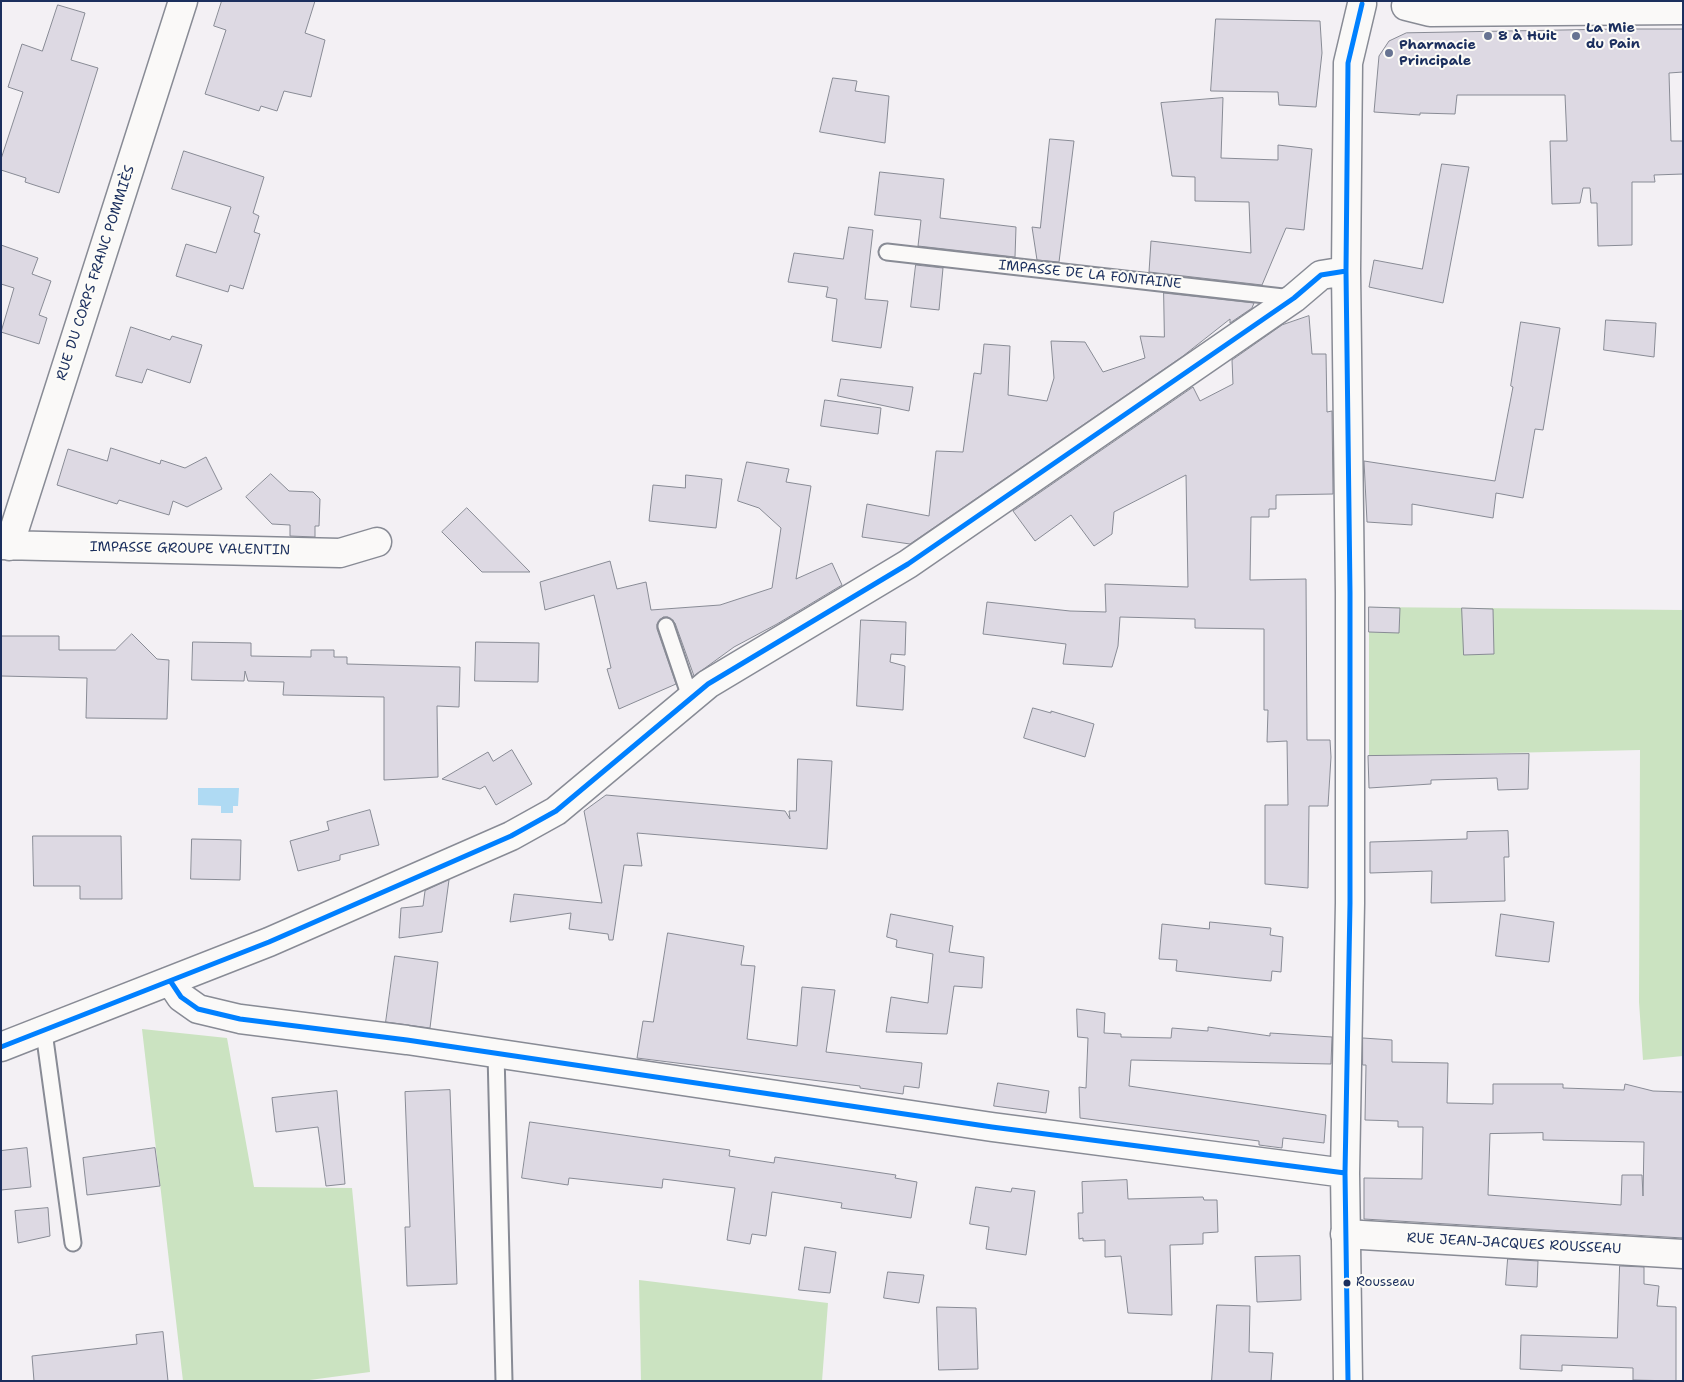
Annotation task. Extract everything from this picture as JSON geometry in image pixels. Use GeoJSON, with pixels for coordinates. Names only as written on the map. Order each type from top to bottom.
{"type":"FeatureCollection","features":[{"type":"Feature","properties":{"kind":"street","name":"RUE DU CORPS FRANC POMMIÈS"},"geometry":{"type":"LineString","coordinates":[[5,545],[183,1]]}},
{"type":"Feature","properties":{"kind":"street"},"geometry":{"type":"LineString","coordinates":[[1348,1381],[1345,1173],[1350,903],[1350,593],[1346,271],[1348,63],[1359,3],[1407,3],[1430,12],[1670,9]]}},
{"type":"Feature","properties":{"kind":"street"},"geometry":{"type":"LineString","coordinates":[[1,1047],[44,1032],[269,942],[511,836],[556,811],[690,697],[708,684],[908,564],[1294,298],[1322,275],[1346,271]]}},
{"type":"Feature","properties":{"kind":"street","name":"IMPASSE GROUPE VALENTIN"},"geometry":{"type":"LineString","coordinates":[[5,545],[340,553],[378,542]]}},
{"type":"Feature","properties":{"kind":"street"},"geometry":{"type":"LineString","coordinates":[[171,982],[181,997],[198,1009],[240,1019],[496,1053],[992,1127],[1345,1173]]}},
{"type":"Feature","properties":{"kind":"street","name":"RUE JEAN-JACQUES ROUSSEAU"},"geometry":{"type":"LineString","coordinates":[[1345,1234],[1683,1254]]}},
{"type":"Feature","properties":{"kind":"lane","name":"IMPASSE DE LA FONTAINE"},"geometry":{"type":"LineString","coordinates":[[887,252],[1294,298]]}},
{"type":"Feature","properties":{"kind":"lane"},"geometry":{"type":"LineString","coordinates":[[666,626],[690,697]]}},
{"type":"Feature","properties":{"kind":"lane"},"geometry":{"type":"LineString","coordinates":[[44,1032],[73,1243]]}},
{"type":"Feature","properties":{"kind":"lane"},"geometry":{"type":"LineString","coordinates":[[496,1053],[504,1381]]}},
{"type":"Feature","properties":{"kind":"green space"},"geometry":{"type":"Polygon","coordinates":[[[1369,607],[1683,610],[1683,1056],[1643,1060],[1639,1002],[1640,750],[1369,756],[1369,607]]]}},
{"type":"Feature","properties":{"kind":"green space"},"geometry":{"type":"Polygon","coordinates":[[[142,1029],[227,1038],[254,1187],[352,1188],[370,1372],[302,1381],[183,1381],[142,1029]]]}},
{"type":"Feature","properties":{"kind":"green space"},"geometry":{"type":"Polygon","coordinates":[[[639,1280],[828,1303],[822,1381],[641,1381],[639,1280]]]}},
{"type":"Feature","properties":{"kind":"water"},"geometry":{"type":"Polygon","coordinates":[[[198,788],[239,788],[238,806],[233,806],[233,813],[221,813],[221,806],[198,805],[198,788]]]}},
{"type":"Feature","properties":{"kind":"building"},"geometry":{"type":"Polygon","coordinates":[[[222,1],[315,1],[305,33],[325,40],[311,97],[284,91],[277,111],[261,106],[259,111],[205,94],[226,30],[214,26],[222,1]]]}},
{"type":"Feature","properties":{"kind":"building"},"geometry":{"type":"Polygon","coordinates":[[[58,5],[85,13],[71,60],[98,68],[59,193],[25,182],[26,178],[1,170],[1,159],[23,92],[8,87],[22,44],[42,51],[58,5]]]}},
{"type":"Feature","properties":{"kind":"building"},"geometry":{"type":"Polygon","coordinates":[[[1216,19],[1320,21],[1322,53],[1316,107],[1279,105],[1278,92],[1211,91],[1216,19]]]}},
{"type":"Feature","properties":{"kind":"building"},"geometry":{"type":"Polygon","coordinates":[[[1683,29],[1683,72],[1669,73],[1671,141],[1683,141],[1683,174],[1654,175],[1655,182],[1632,182],[1632,245],[1598,246],[1597,203],[1591,203],[1590,188],[1583,188],[1580,203],[1552,204],[1550,141],[1567,141],[1565,95],[1457,95],[1455,114],[1420,113],[1420,115],[1374,112],[1379,56],[1389,41],[1406,33],[1683,29]]]}},
{"type":"Feature","properties":{"kind":"building"},"geometry":{"type":"Polygon","coordinates":[[[833,78],[857,81],[855,91],[889,96],[885,143],[820,132],[833,78]]]}},
{"type":"Feature","properties":{"kind":"building"},"geometry":{"type":"Polygon","coordinates":[[[1223,98],[1221,158],[1278,160],[1278,145],[1312,149],[1304,230],[1286,228],[1262,285],[1149,272],[1151,241],[1251,253],[1249,202],[1195,201],[1195,177],[1172,176],[1161,103],[1223,98]]]}},
{"type":"Feature","properties":{"kind":"building"},"geometry":{"type":"Polygon","coordinates":[[[1050,139],[1074,141],[1059,262],[1037,260],[1032,227],[1040,228],[1050,139]]]}},
{"type":"Feature","properties":{"kind":"building"},"geometry":{"type":"Polygon","coordinates":[[[184,151],[264,177],[253,213],[259,216],[254,232],[260,234],[243,289],[230,285],[228,292],[176,276],[186,244],[216,253],[231,207],[172,189],[184,151]]]}},
{"type":"Feature","properties":{"kind":"building"},"geometry":{"type":"Polygon","coordinates":[[[1442,164],[1469,167],[1443,303],[1369,287],[1374,260],[1422,269],[1442,164]]]}},
{"type":"Feature","properties":{"kind":"building"},"geometry":{"type":"Polygon","coordinates":[[[880,172],[944,179],[940,218],[1016,227],[1015,257],[918,246],[921,220],[875,215],[880,172]]]}},
{"type":"Feature","properties":{"kind":"building"},"geometry":{"type":"Polygon","coordinates":[[[849,227],[873,230],[865,299],[888,301],[881,348],[832,341],[837,299],[826,297],[828,287],[788,282],[794,253],[843,259],[849,227]]]}},
{"type":"Feature","properties":{"kind":"building"},"geometry":{"type":"Polygon","coordinates":[[[1,245],[38,258],[32,274],[51,281],[39,315],[47,318],[39,344],[1,332],[14,288],[1,284],[1,245]]]}},
{"type":"Feature","properties":{"kind":"building"},"geometry":{"type":"Polygon","coordinates":[[[916,265],[943,268],[939,310],[911,307],[916,265]]]}},
{"type":"Feature","properties":{"kind":"building"},"geometry":{"type":"Polygon","coordinates":[[[1164,293],[1254,303],[1252,308],[1230,323],[1230,319],[1183,356],[910,544],[862,537],[867,504],[929,516],[936,451],[963,452],[974,373],[981,374],[984,344],[1010,346],[1008,395],[1047,401],[1054,378],[1051,341],[1085,342],[1103,372],[1145,358],[1140,336],[1164,337],[1164,293]]]}},
{"type":"Feature","properties":{"kind":"building"},"geometry":{"type":"Polygon","coordinates":[[[1309,316],[1312,354],[1326,354],[1327,412],[1332,411],[1333,494],[1276,495],[1276,509],[1269,509],[1269,517],[1251,517],[1250,580],[1306,579],[1307,740],[1330,740],[1331,757],[1328,806],[1309,806],[1308,888],[1265,884],[1265,805],[1288,805],[1287,741],[1267,742],[1268,710],[1264,710],[1264,629],[1195,628],[1195,619],[1120,617],[1118,646],[1112,667],[1063,664],[1066,644],[983,634],[987,602],[1070,611],[1106,612],[1105,584],[1188,587],[1186,475],[1114,512],[1112,534],[1094,546],[1071,515],[1035,541],[1013,511],[1193,387],[1200,401],[1233,384],[1232,360],[1282,325],[1309,316]]]}},
{"type":"Feature","properties":{"kind":"building"},"geometry":{"type":"Polygon","coordinates":[[[1606,320],[1656,323],[1654,357],[1604,350],[1606,320]]]}},
{"type":"Feature","properties":{"kind":"building"},"geometry":{"type":"Polygon","coordinates":[[[1521,322],[1560,328],[1543,430],[1535,429],[1523,498],[1496,493],[1493,518],[1412,504],[1412,525],[1367,522],[1364,461],[1495,481],[1513,387],[1511,386],[1521,322]]]}},
{"type":"Feature","properties":{"kind":"building"},"geometry":{"type":"Polygon","coordinates":[[[131,327],[170,340],[172,336],[202,345],[190,383],[147,369],[142,383],[116,376],[131,327]]]}},
{"type":"Feature","properties":{"kind":"building"},"geometry":{"type":"Polygon","coordinates":[[[841,379],[913,387],[909,411],[838,396],[841,379]]]}},
{"type":"Feature","properties":{"kind":"building"},"geometry":{"type":"Polygon","coordinates":[[[825,400],[881,408],[878,434],[821,426],[825,400]]]}},
{"type":"Feature","properties":{"kind":"building"},"geometry":{"type":"Polygon","coordinates":[[[111,448],[160,464],[161,460],[185,468],[206,457],[222,489],[187,507],[173,501],[169,515],[119,500],[117,504],[57,485],[68,449],[107,461],[111,448]]]}},
{"type":"Feature","properties":{"kind":"building"},"geometry":{"type":"Polygon","coordinates":[[[747,462],[789,469],[786,482],[811,486],[796,579],[832,563],[842,585],[734,647],[694,676],[675,623],[668,617],[663,617],[657,624],[657,629],[676,684],[619,709],[607,669],[611,668],[594,595],[545,610],[540,582],[610,561],[617,589],[646,582],[651,610],[720,605],[772,588],[781,528],[759,508],[738,501],[747,462]]]}},
{"type":"Feature","properties":{"kind":"building"},"geometry":{"type":"Polygon","coordinates":[[[271,474],[289,491],[313,492],[320,499],[319,526],[315,526],[315,537],[290,536],[290,525],[272,524],[246,497],[271,474]]]}},
{"type":"Feature","properties":{"kind":"building"},"geometry":{"type":"Polygon","coordinates":[[[686,475],[722,479],[716,528],[649,521],[653,485],[685,488],[686,475]]]}},
{"type":"Feature","properties":{"kind":"building"},"geometry":{"type":"Polygon","coordinates":[[[467,508],[530,572],[482,572],[442,532],[467,508]]]}},
{"type":"Feature","properties":{"kind":"building"},"geometry":{"type":"Polygon","coordinates":[[[1369,607],[1400,608],[1399,633],[1369,632],[1369,607]]]}},
{"type":"Feature","properties":{"kind":"building"},"geometry":{"type":"Polygon","coordinates":[[[1462,608],[1493,609],[1494,654],[1464,655],[1462,608]]]}},
{"type":"Feature","properties":{"kind":"building"},"geometry":{"type":"Polygon","coordinates":[[[861,620],[906,622],[905,655],[891,654],[890,662],[905,666],[903,710],[857,706],[861,620]]]}},
{"type":"Feature","properties":{"kind":"building"},"geometry":{"type":"Polygon","coordinates":[[[132,634],[157,659],[169,660],[167,719],[86,718],[87,678],[1,676],[1,636],[59,636],[59,650],[115,650],[132,634]]]}},
{"type":"Feature","properties":{"kind":"building"},"geometry":{"type":"Polygon","coordinates":[[[193,642],[251,643],[251,656],[311,657],[311,650],[334,650],[334,657],[347,657],[347,664],[460,667],[459,707],[437,706],[438,777],[384,780],[384,697],[283,695],[284,682],[248,681],[245,671],[244,681],[192,680],[193,642]]]}},
{"type":"Feature","properties":{"kind":"building"},"geometry":{"type":"Polygon","coordinates":[[[476,642],[539,643],[538,682],[475,681],[476,642]]]}},
{"type":"Feature","properties":{"kind":"building"},"geometry":{"type":"Polygon","coordinates":[[[1033,708],[1051,713],[1051,711],[1094,724],[1085,757],[1024,738],[1033,708]]]}},
{"type":"Feature","properties":{"kind":"building"},"geometry":{"type":"Polygon","coordinates":[[[512,750],[532,784],[496,805],[485,786],[480,789],[442,779],[488,752],[493,761],[512,750]]]}},
{"type":"Feature","properties":{"kind":"building"},"geometry":{"type":"Polygon","coordinates":[[[1529,754],[1528,789],[1498,790],[1497,778],[1431,780],[1431,784],[1369,788],[1368,756],[1529,754]]]}},
{"type":"Feature","properties":{"kind":"building"},"geometry":{"type":"Polygon","coordinates":[[[798,759],[832,761],[827,849],[637,833],[642,866],[624,865],[613,940],[609,940],[608,934],[569,929],[571,913],[510,922],[514,894],[602,903],[584,811],[606,795],[785,811],[790,819],[789,811],[796,811],[798,759]]]}},
{"type":"Feature","properties":{"kind":"building"},"geometry":{"type":"Polygon","coordinates":[[[370,810],[379,845],[340,855],[340,860],[298,871],[290,841],[329,830],[327,822],[370,810]]]}},
{"type":"Feature","properties":{"kind":"building"},"geometry":{"type":"Polygon","coordinates":[[[1508,831],[1509,857],[1504,857],[1505,901],[1431,903],[1432,871],[1370,873],[1370,842],[1467,839],[1467,832],[1508,831]]]}},
{"type":"Feature","properties":{"kind":"building"},"geometry":{"type":"Polygon","coordinates":[[[33,836],[121,836],[122,899],[80,899],[80,886],[34,886],[33,836]]]}},
{"type":"Feature","properties":{"kind":"building"},"geometry":{"type":"Polygon","coordinates":[[[192,839],[241,840],[240,880],[191,879],[192,839]]]}},
{"type":"Feature","properties":{"kind":"building"},"geometry":{"type":"Polygon","coordinates":[[[449,880],[442,932],[399,938],[401,908],[423,906],[425,891],[449,880]]]}},
{"type":"Feature","properties":{"kind":"building"},"geometry":{"type":"Polygon","coordinates":[[[891,914],[953,926],[949,952],[984,957],[982,988],[954,986],[947,1034],[886,1032],[891,997],[928,1003],[933,954],[896,947],[897,940],[887,937],[891,914]]]}},
{"type":"Feature","properties":{"kind":"building"},"geometry":{"type":"Polygon","coordinates":[[[1501,914],[1554,922],[1549,962],[1496,956],[1501,914]]]}},
{"type":"Feature","properties":{"kind":"building"},"geometry":{"type":"Polygon","coordinates":[[[1210,922],[1271,928],[1270,935],[1283,937],[1281,972],[1272,971],[1271,981],[1240,978],[1176,971],[1177,960],[1159,959],[1162,924],[1209,929],[1210,922]]]}},
{"type":"Feature","properties":{"kind":"building"},"geometry":{"type":"Polygon","coordinates":[[[668,933],[744,946],[741,965],[755,966],[747,1039],[797,1046],[802,987],[835,990],[826,1052],[922,1063],[919,1088],[904,1086],[903,1094],[860,1088],[860,1086],[637,1058],[643,1021],[653,1022],[668,933]]]}},
{"type":"Feature","properties":{"kind":"building"},"geometry":{"type":"Polygon","coordinates":[[[395,956],[438,962],[430,1028],[386,1022],[395,956]]]}},
{"type":"Feature","properties":{"kind":"building"},"geometry":{"type":"Polygon","coordinates":[[[1077,1009],[1105,1013],[1104,1033],[1121,1034],[1121,1037],[1171,1038],[1172,1028],[1208,1031],[1208,1027],[1270,1036],[1270,1033],[1332,1037],[1331,1064],[1131,1060],[1129,1086],[1326,1115],[1324,1143],[1283,1138],[1282,1148],[1259,1145],[1259,1141],[1080,1118],[1079,1087],[1086,1088],[1088,1038],[1078,1037],[1077,1009]]]}},
{"type":"Feature","properties":{"kind":"building"},"geometry":{"type":"Polygon","coordinates":[[[1363,1038],[1392,1040],[1392,1062],[1448,1063],[1447,1103],[1493,1104],[1493,1084],[1563,1084],[1563,1088],[1624,1090],[1625,1084],[1653,1091],[1683,1092],[1683,1238],[1364,1219],[1364,1178],[1422,1179],[1423,1127],[1398,1127],[1398,1121],[1365,1120],[1366,1065],[1363,1065],[1363,1038]],[[1543,1133],[1490,1134],[1488,1195],[1621,1205],[1622,1175],[1642,1175],[1643,1196],[1644,1142],[1543,1140],[1543,1133]]]}},
{"type":"Feature","properties":{"kind":"building"},"geometry":{"type":"Polygon","coordinates":[[[998,1083],[1049,1091],[1046,1113],[994,1106],[998,1083]]]}},
{"type":"Feature","properties":{"kind":"building"},"geometry":{"type":"Polygon","coordinates":[[[450,1090],[457,1284],[407,1286],[405,1227],[410,1227],[405,1092],[450,1090]]]}},
{"type":"Feature","properties":{"kind":"building"},"geometry":{"type":"Polygon","coordinates":[[[337,1091],[345,1184],[326,1186],[318,1127],[276,1132],[272,1098],[337,1091]]]}},
{"type":"Feature","properties":{"kind":"building"},"geometry":{"type":"Polygon","coordinates":[[[530,1122],[730,1150],[729,1156],[774,1163],[775,1157],[896,1175],[895,1178],[917,1182],[911,1218],[841,1208],[842,1203],[772,1192],[766,1236],[752,1234],[750,1244],[727,1240],[735,1188],[663,1179],[662,1188],[569,1178],[568,1185],[522,1178],[530,1122]]]}},
{"type":"Feature","properties":{"kind":"building"},"geometry":{"type":"Polygon","coordinates":[[[27,1148],[31,1187],[1,1190],[1,1151],[27,1148]]]}},
{"type":"Feature","properties":{"kind":"building"},"geometry":{"type":"Polygon","coordinates":[[[155,1148],[160,1186],[87,1195],[83,1158],[155,1148]]]}},
{"type":"Feature","properties":{"kind":"building"},"geometry":{"type":"Polygon","coordinates":[[[1127,1180],[1128,1199],[1203,1197],[1204,1200],[1217,1200],[1218,1232],[1203,1233],[1203,1244],[1170,1245],[1172,1315],[1128,1313],[1121,1256],[1105,1257],[1105,1240],[1083,1241],[1083,1238],[1079,1239],[1078,1213],[1083,1213],[1082,1182],[1127,1180]]]}},
{"type":"Feature","properties":{"kind":"building"},"geometry":{"type":"Polygon","coordinates":[[[976,1187],[1011,1192],[1012,1188],[1035,1191],[1026,1255],[986,1249],[989,1227],[970,1224],[976,1187]]]}},
{"type":"Feature","properties":{"kind":"building"},"geometry":{"type":"Polygon","coordinates":[[[48,1208],[50,1236],[18,1243],[15,1211],[48,1208]]]}},
{"type":"Feature","properties":{"kind":"building"},"geometry":{"type":"Polygon","coordinates":[[[805,1247],[836,1252],[830,1293],[799,1290],[805,1247]]]}},
{"type":"Feature","properties":{"kind":"building"},"geometry":{"type":"Polygon","coordinates":[[[1300,1256],[1301,1300],[1257,1302],[1255,1257],[1300,1256]]]}},
{"type":"Feature","properties":{"kind":"building"},"geometry":{"type":"Polygon","coordinates":[[[1508,1259],[1538,1261],[1537,1287],[1506,1285],[1508,1259]]]}},
{"type":"Feature","properties":{"kind":"building"},"geometry":{"type":"Polygon","coordinates":[[[1620,1266],[1644,1267],[1644,1284],[1659,1286],[1657,1306],[1676,1307],[1676,1381],[1633,1380],[1633,1368],[1562,1365],[1562,1371],[1520,1369],[1521,1335],[1617,1338],[1620,1266]]]}},
{"type":"Feature","properties":{"kind":"building"},"geometry":{"type":"Polygon","coordinates":[[[888,1272],[924,1275],[919,1303],[884,1298],[888,1272]]]}},
{"type":"Feature","properties":{"kind":"building"},"geometry":{"type":"Polygon","coordinates":[[[1217,1305],[1250,1306],[1249,1352],[1273,1353],[1271,1381],[1212,1381],[1217,1305]]]}},
{"type":"Feature","properties":{"kind":"building"},"geometry":{"type":"Polygon","coordinates":[[[937,1307],[976,1308],[978,1369],[939,1370],[937,1307]]]}},
{"type":"Feature","properties":{"kind":"building"},"geometry":{"type":"Polygon","coordinates":[[[163,1332],[168,1381],[34,1381],[32,1356],[137,1344],[136,1335],[163,1332]]]}},
{"type":"Feature","properties":{"kind":"transit line"},"geometry":{"type":"LineString","coordinates":[[1348,1381],[1345,1173],[1350,903],[1350,593],[1346,271],[1348,63],[1362,4]]}},
{"type":"Feature","properties":{"kind":"transit line"},"geometry":{"type":"LineString","coordinates":[[1,1047],[269,942],[511,836],[556,811],[708,684],[908,564],[1294,298],[1321,275],[1346,271]]}},
{"type":"Feature","properties":{"kind":"transit line"},"geometry":{"type":"LineString","coordinates":[[171,982],[181,997],[198,1009],[240,1019],[407,1040],[992,1127],[1345,1173]]}},
{"type":"Feature","properties":{"kind":"place","name":"8 à Huit"},"geometry":{"type":"Point","coordinates":[1488,36]}},
{"type":"Feature","properties":{"kind":"place","name":"La Mie du Pain"},"geometry":{"type":"Point","coordinates":[1576,36]}},
{"type":"Feature","properties":{"kind":"place","name":"Pharmacie Principale"},"geometry":{"type":"Point","coordinates":[1389,53]}},
{"type":"Feature","properties":{"kind":"place","name":"Rousseau"},"geometry":{"type":"Point","coordinates":[1347,1283]}}]}
